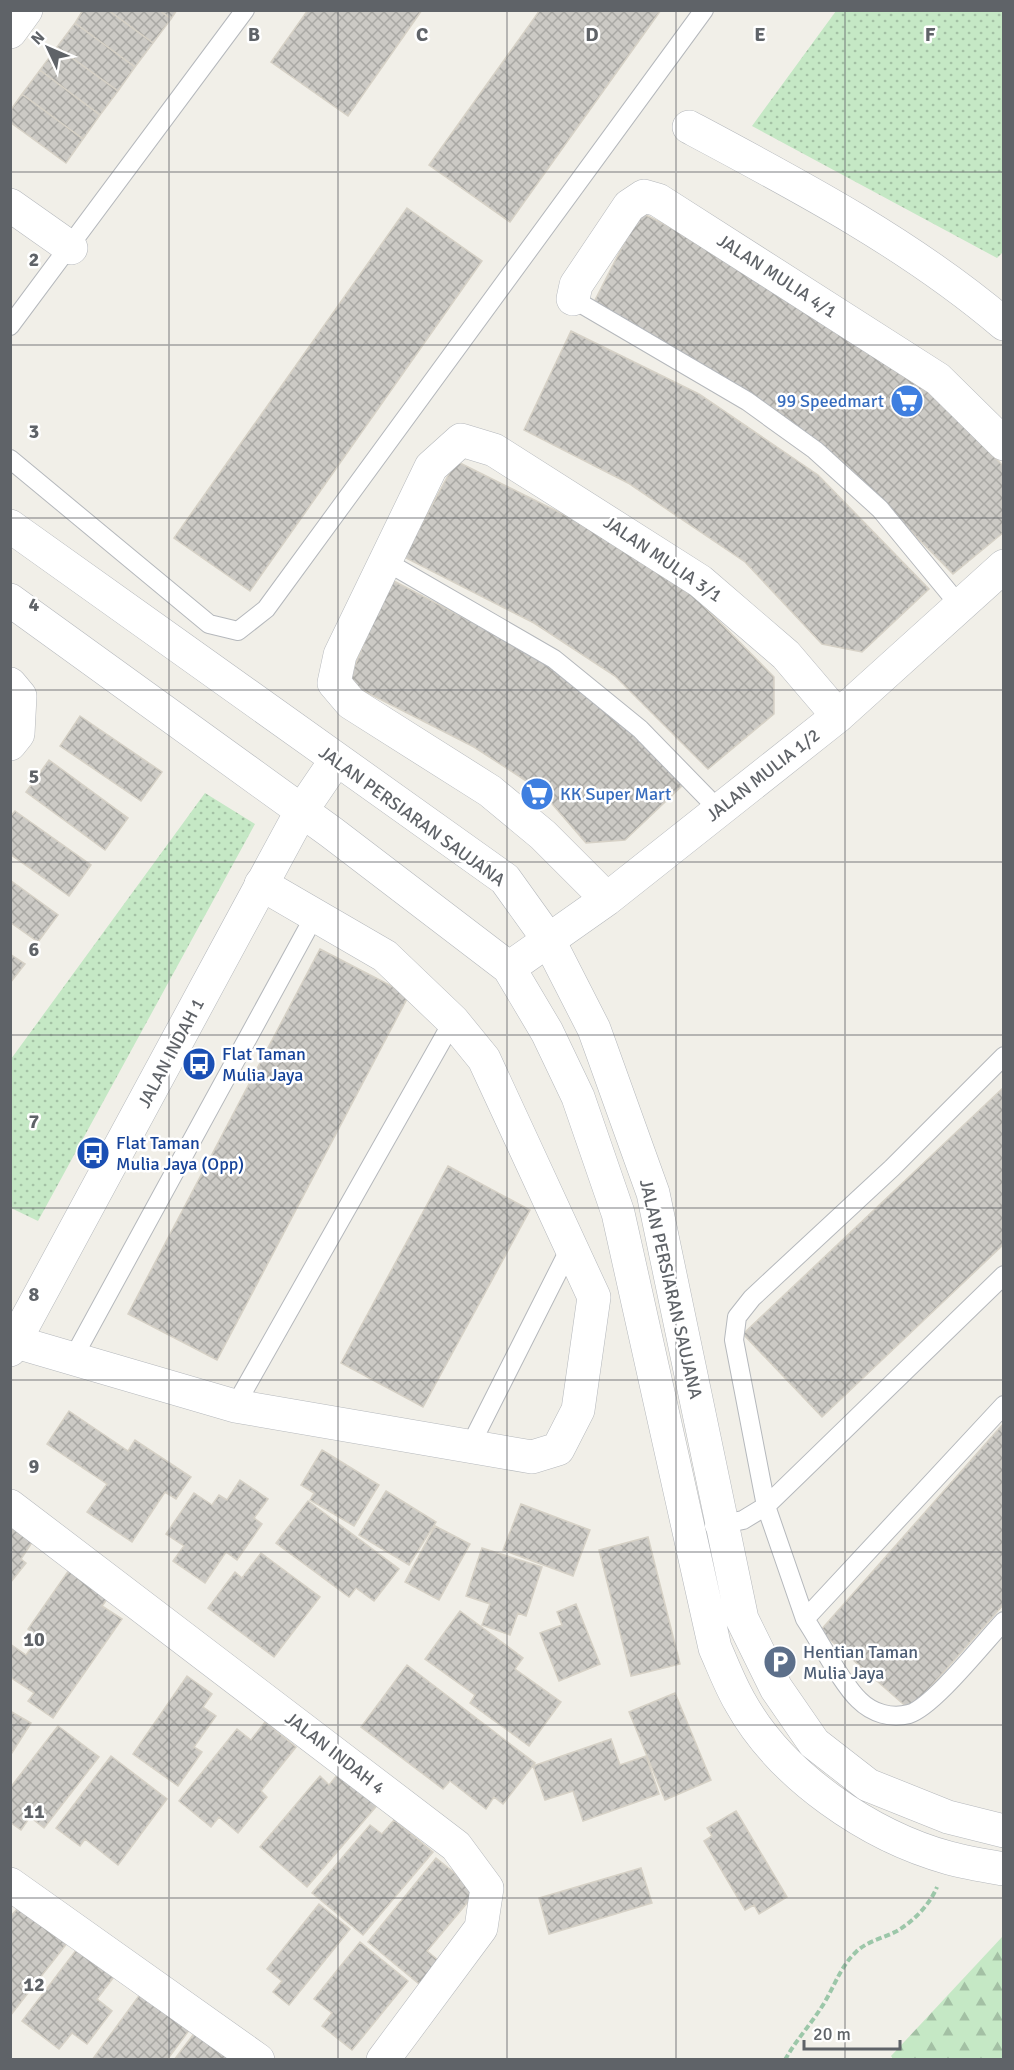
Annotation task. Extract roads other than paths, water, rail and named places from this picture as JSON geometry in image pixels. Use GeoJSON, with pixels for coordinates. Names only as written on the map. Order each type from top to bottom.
{"type":"FeatureCollection","features":[{"type":"Feature","properties":{"kind":"street"},"geometry":{"type":"LineString","coordinates":[[10,33],[26,10]]}},
{"type":"Feature","properties":{"kind":"street"},"geometry":{"type":"LineString","coordinates":[[689,127],[805,189],[960,287],[1004,324]]}},
{"type":"Feature","properties":{"kind":"street","name":"JALAN MULIA 4/1"},"geometry":{"type":"LineString","coordinates":[[573,299],[576,285],[629,206],[644,196],[658,200],[938,379],[1004,444]]}},
{"type":"Feature","properties":{"kind":"street"},"geometry":{"type":"LineString","coordinates":[[10,205],[70,248]]}},
{"type":"Feature","properties":{"kind":"street","name":"JALAN MULIA 3/1"},"geometry":{"type":"LineString","coordinates":[[385,561],[431,466],[461,440],[494,450],[700,581],[786,655],[838,716]]}},
{"type":"Feature","properties":{"kind":"street","name":"JALAN PERSIARAN SAUJANA"},"geometry":{"type":"LineString","coordinates":[[10,526],[505,879],[548,939],[594,1029],[653,1193],[742,1619],[776,1688],[814,1743],[868,1785],[948,1817],[1004,1831]]}},
{"type":"Feature","properties":{"kind":"street"},"geometry":{"type":"LineString","coordinates":[[385,561],[340,655],[334,683],[351,703],[490,791],[543,835],[607,899]]}},
{"type":"Feature","properties":{"kind":"street","name":"JALAN MULIA 1/2"},"geometry":{"type":"LineString","coordinates":[[509,968],[607,899],[838,716],[1004,566]]}},
{"type":"Feature","properties":{"kind":"street","name":"JALAN PERSIARAN SAUJANA"},"geometry":{"type":"LineString","coordinates":[[10,600],[302,810],[509,968],[547,1032],[578,1097],[618,1213],[715,1648],[740,1702],[759,1731],[805,1781],[845,1810],[909,1844],[949,1858],[1004,1869]]}},
{"type":"Feature","properties":{"kind":"street"},"geometry":{"type":"LineString","coordinates":[[10,684],[20,696],[20,714],[18,734],[10,744]]}},
{"type":"Feature","properties":{"kind":"street","name":"JALAN INDAH 1"},"geometry":{"type":"LineString","coordinates":[[13,1346],[261,884],[302,810],[336,760]]}},
{"type":"Feature","properties":{"kind":"street"},"geometry":{"type":"LineString","coordinates":[[13,1346],[73,1358],[235,1406],[532,1457],[558,1449],[578,1410],[594,1297],[484,1059],[453,1021],[385,956],[261,884]]}},
{"type":"Feature","properties":{"kind":"street","name":"JALAN INDAH 4"},"geometry":{"type":"LineString","coordinates":[[10,1506],[456,1846],[487,1888],[481,1928],[383,2060]]}},
{"type":"Feature","properties":{"kind":"street"},"geometry":{"type":"LineString","coordinates":[[10,1884],[258,2060]]}},
{"type":"Feature","properties":{"kind":"lane"},"geometry":{"type":"LineString","coordinates":[[10,326],[245,10]]}},
{"type":"Feature","properties":{"kind":"lane"},"geometry":{"type":"LineString","coordinates":[[10,459],[209,624],[238,631],[266,609],[704,10]]}},
{"type":"Feature","properties":{"kind":"lane"},"geometry":{"type":"LineString","coordinates":[[573,299],[747,401],[815,450],[880,508],[960,606]]}},
{"type":"Feature","properties":{"kind":"lane"},"geometry":{"type":"LineString","coordinates":[[385,561],[554,659],[640,729],[719,810]]}},
{"type":"Feature","properties":{"kind":"lane"},"geometry":{"type":"LineString","coordinates":[[73,1358],[315,915]]}},
{"type":"Feature","properties":{"kind":"lane"},"geometry":{"type":"LineString","coordinates":[[235,1406],[453,1021]]}},
{"type":"Feature","properties":{"kind":"lane"},"geometry":{"type":"LineString","coordinates":[[1004,1056],[892,1168],[752,1298],[737,1317],[734,1340],[766,1506],[805,1619],[857,1699],[873,1710],[891,1716],[911,1714],[936,1695],[1004,1621]]}},
{"type":"Feature","properties":{"kind":"lane"},"geometry":{"type":"LineString","coordinates":[[470,1446],[571,1246]]}},
{"type":"Feature","properties":{"kind":"lane"},"geometry":{"type":"LineString","coordinates":[[690,1541],[722,1525],[743,1521],[766,1506],[1004,1275]]}},
{"type":"Feature","properties":{"kind":"lane"},"geometry":{"type":"LineString","coordinates":[[805,1619],[1004,1405]]}},
{"type":"Feature","properties":{"kind":"place","name":"99 Speedmart"},"geometry":{"type":"Point","coordinates":[907,401]}},
{"type":"Feature","properties":{"kind":"place","name":"KK Super Mart"},"geometry":{"type":"Point","coordinates":[537,794]}},
{"type":"Feature","properties":{"kind":"place","name":"Flat Taman Mulia Jaya"},"geometry":{"type":"Point","coordinates":[199,1064]}},
{"type":"Feature","properties":{"kind":"place","name":"Flat Taman Mulia Jaya (Opp)"},"geometry":{"type":"Point","coordinates":[93,1153]}},
{"type":"Feature","properties":{"kind":"place","name":"Hentian Taman Mulia Jaya"},"geometry":{"type":"Point","coordinates":[780,1662]}}]}
